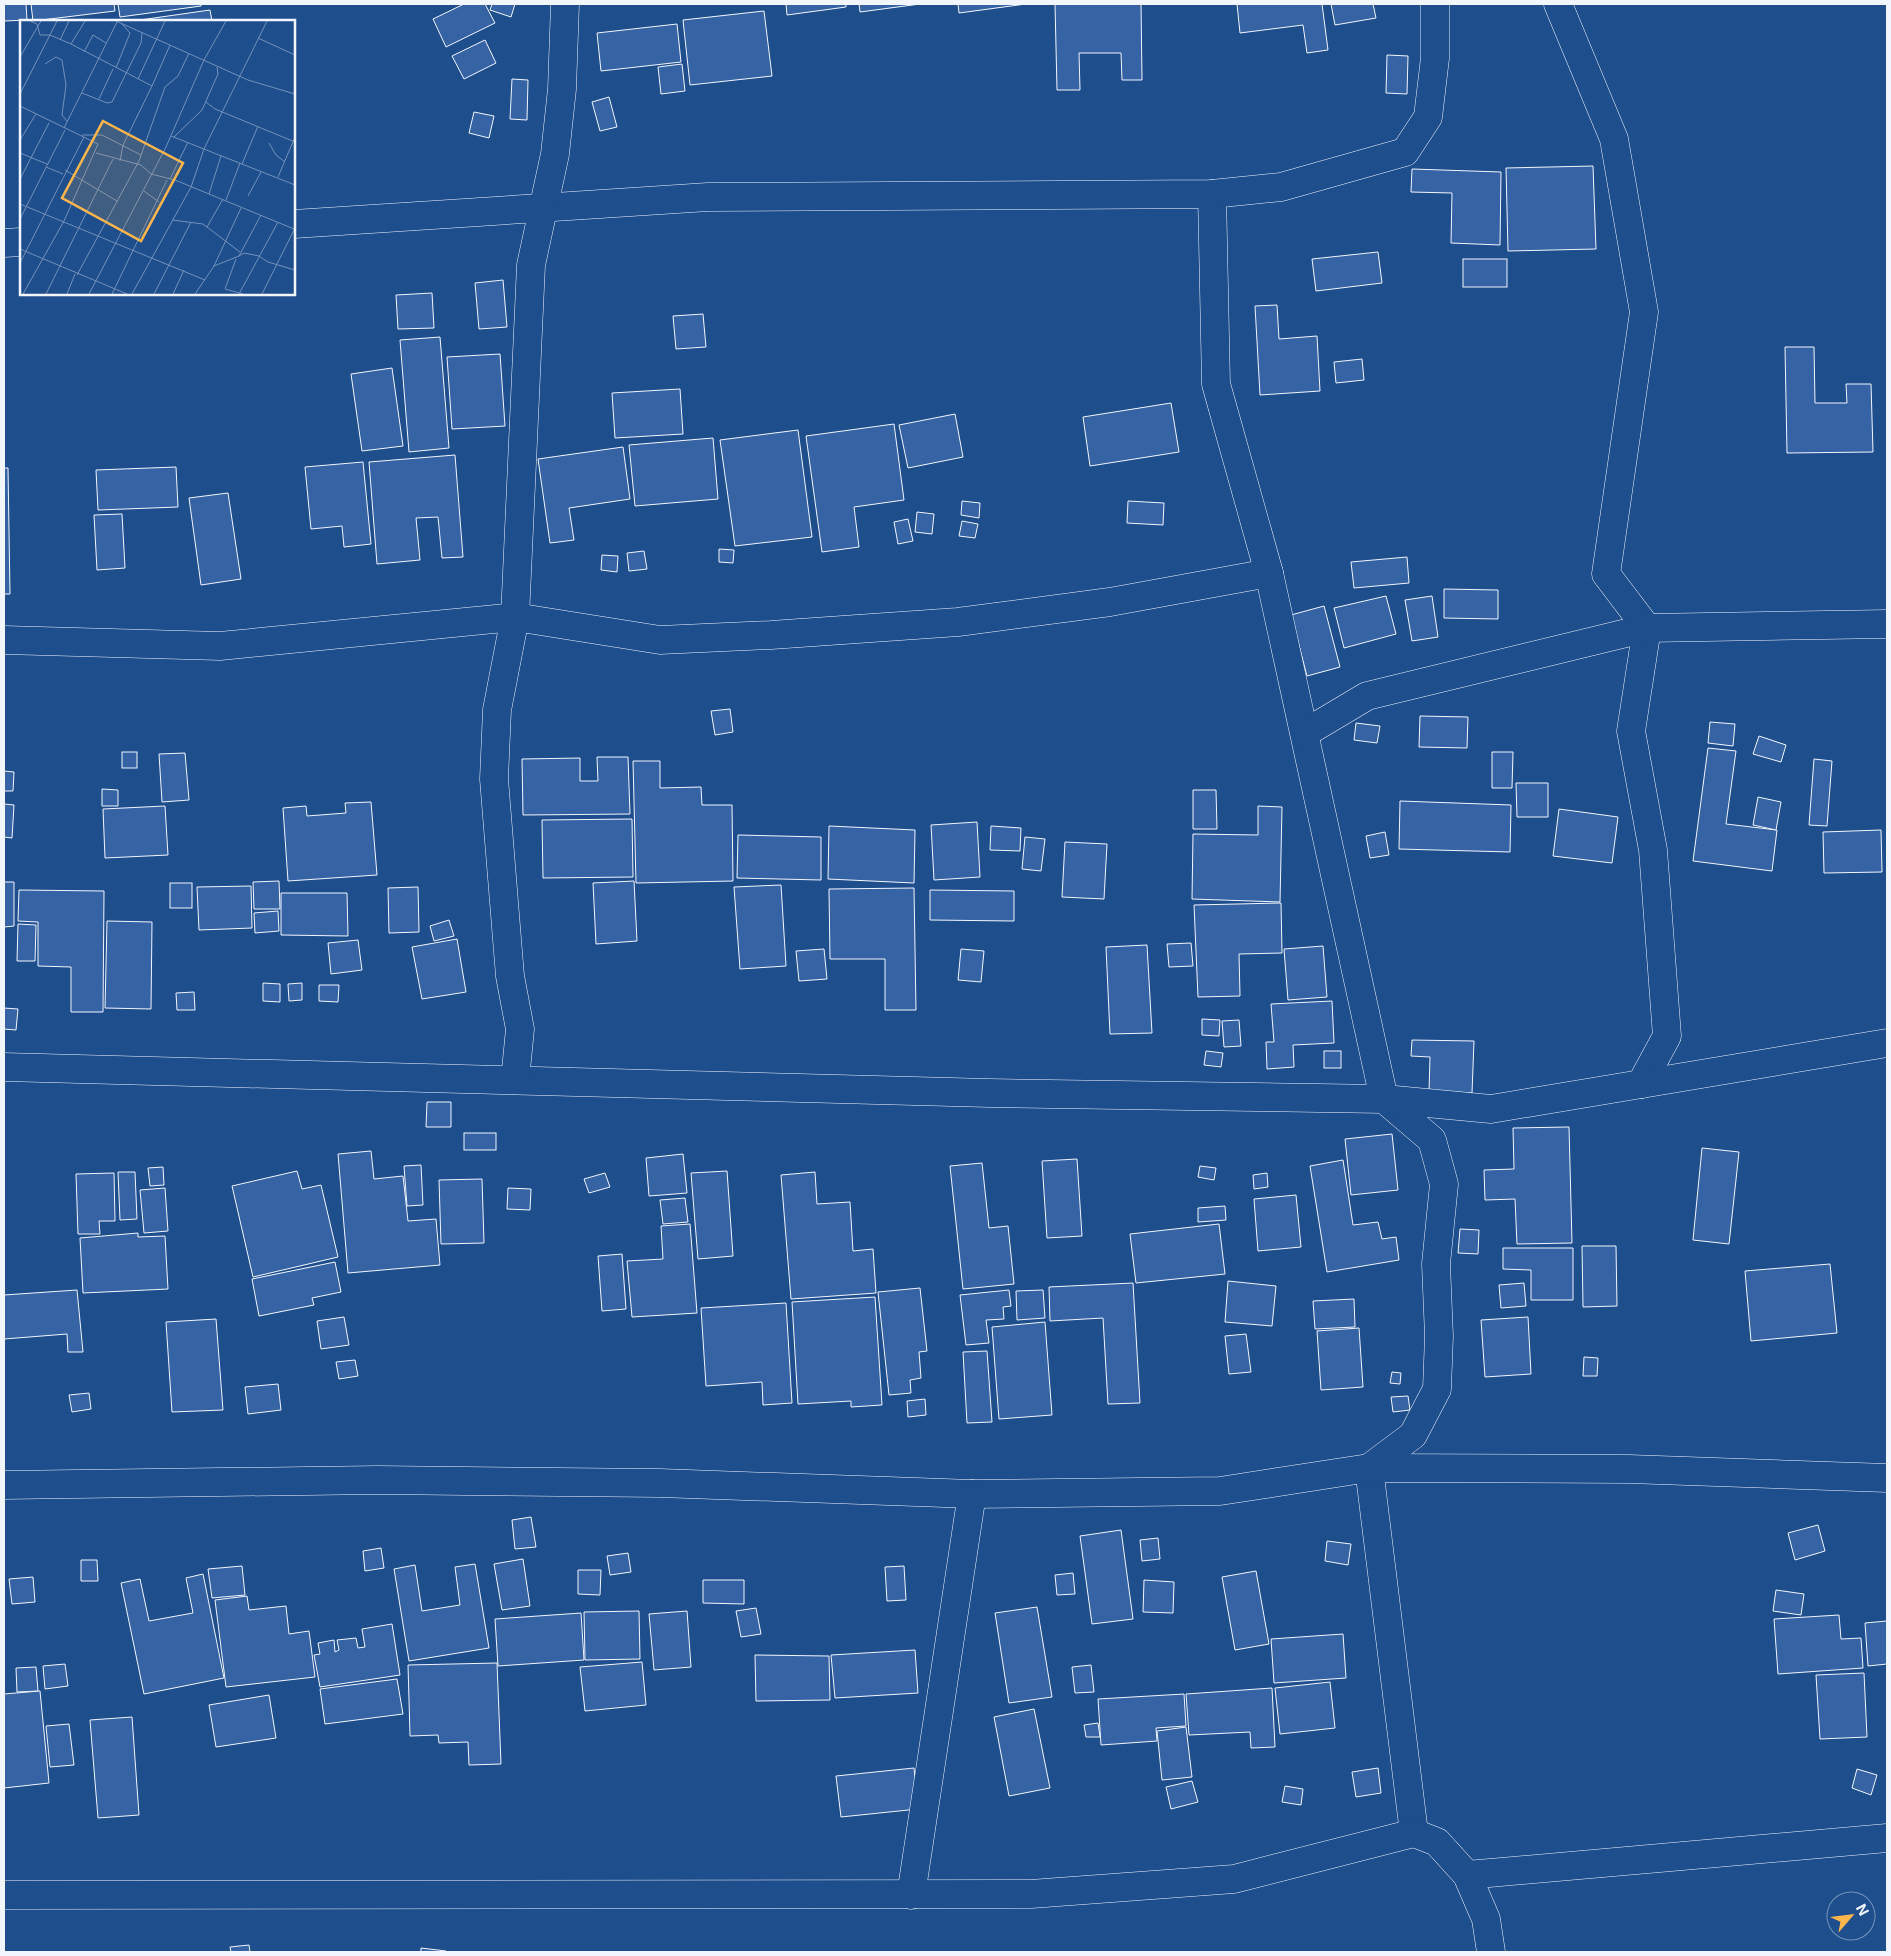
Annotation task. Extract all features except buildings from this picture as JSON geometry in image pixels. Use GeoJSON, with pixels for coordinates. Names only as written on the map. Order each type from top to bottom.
{"type":"FeatureCollection","features":[{"type":"Feature","properties":{"kind":"street"},"geometry":{"type":"LineString","coordinates":[[515,1080],[520,1029],[510,976],[494,779],[497,710],[515,617],[531,265],[555,154],[560,108],[565,4]]}},
{"type":"Feature","properties":{"kind":"street"},"geometry":{"type":"LineString","coordinates":[[295,224],[544,206],[708,197],[1212,194],[1281,187],[1405,152],[1428,116],[1435,58],[1435,4]]}},
{"type":"Feature","properties":{"kind":"street"},"geometry":{"type":"LineString","coordinates":[[1558,4],[1614,140],[1644,312],[1606,574],[1647,628],[1631,731],[1653,850],[1667,1036],[1641,1084]]}},
{"type":"Feature","properties":{"kind":"street"},"geometry":{"type":"LineString","coordinates":[[1212,194],[1216,384],[1269,573],[1384,1099],[1432,1140],[1444,1184],[1436,1264],[1439,1336],[1437,1389],[1413,1435],[1369,1468]]}},
{"type":"Feature","properties":{"kind":"street"},"geometry":{"type":"LineString","coordinates":[[4,243],[20,242]]}},
{"type":"Feature","properties":{"kind":"street"},"geometry":{"type":"LineString","coordinates":[[4,640],[220,646],[515,617],[660,640],[771,635],[958,622],[1110,602],[1269,573]]}},
{"type":"Feature","properties":{"kind":"street"},"geometry":{"type":"LineString","coordinates":[[1305,733],[1367,696],[1647,628],[1887,624]]}},
{"type":"Feature","properties":{"kind":"street"},"geometry":{"type":"LineString","coordinates":[[4,1067],[990,1093],[1384,1099],[1491,1109],[1887,1043]]}},
{"type":"Feature","properties":{"kind":"street"},"geometry":{"type":"LineString","coordinates":[[1369,1468],[1414,1833]]}},
{"type":"Feature","properties":{"kind":"street"},"geometry":{"type":"LineString","coordinates":[[4,1485],[407,1480],[660,1483],[972,1494],[1220,1491],[1369,1468],[1629,1469],[1887,1478]]}},
{"type":"Feature","properties":{"kind":"street"},"geometry":{"type":"LineString","coordinates":[[911,1894],[972,1494]]}},
{"type":"Feature","properties":{"kind":"street"},"geometry":{"type":"LineString","coordinates":[[4,1895],[1031,1894],[1234,1879],[1414,1833],[1437,1842],[1467,1875],[1486,1919],[1491,1952]]}},
{"type":"Feature","properties":{"kind":"street"},"geometry":{"type":"LineString","coordinates":[[1467,1875],[1887,1838]]}}]}
